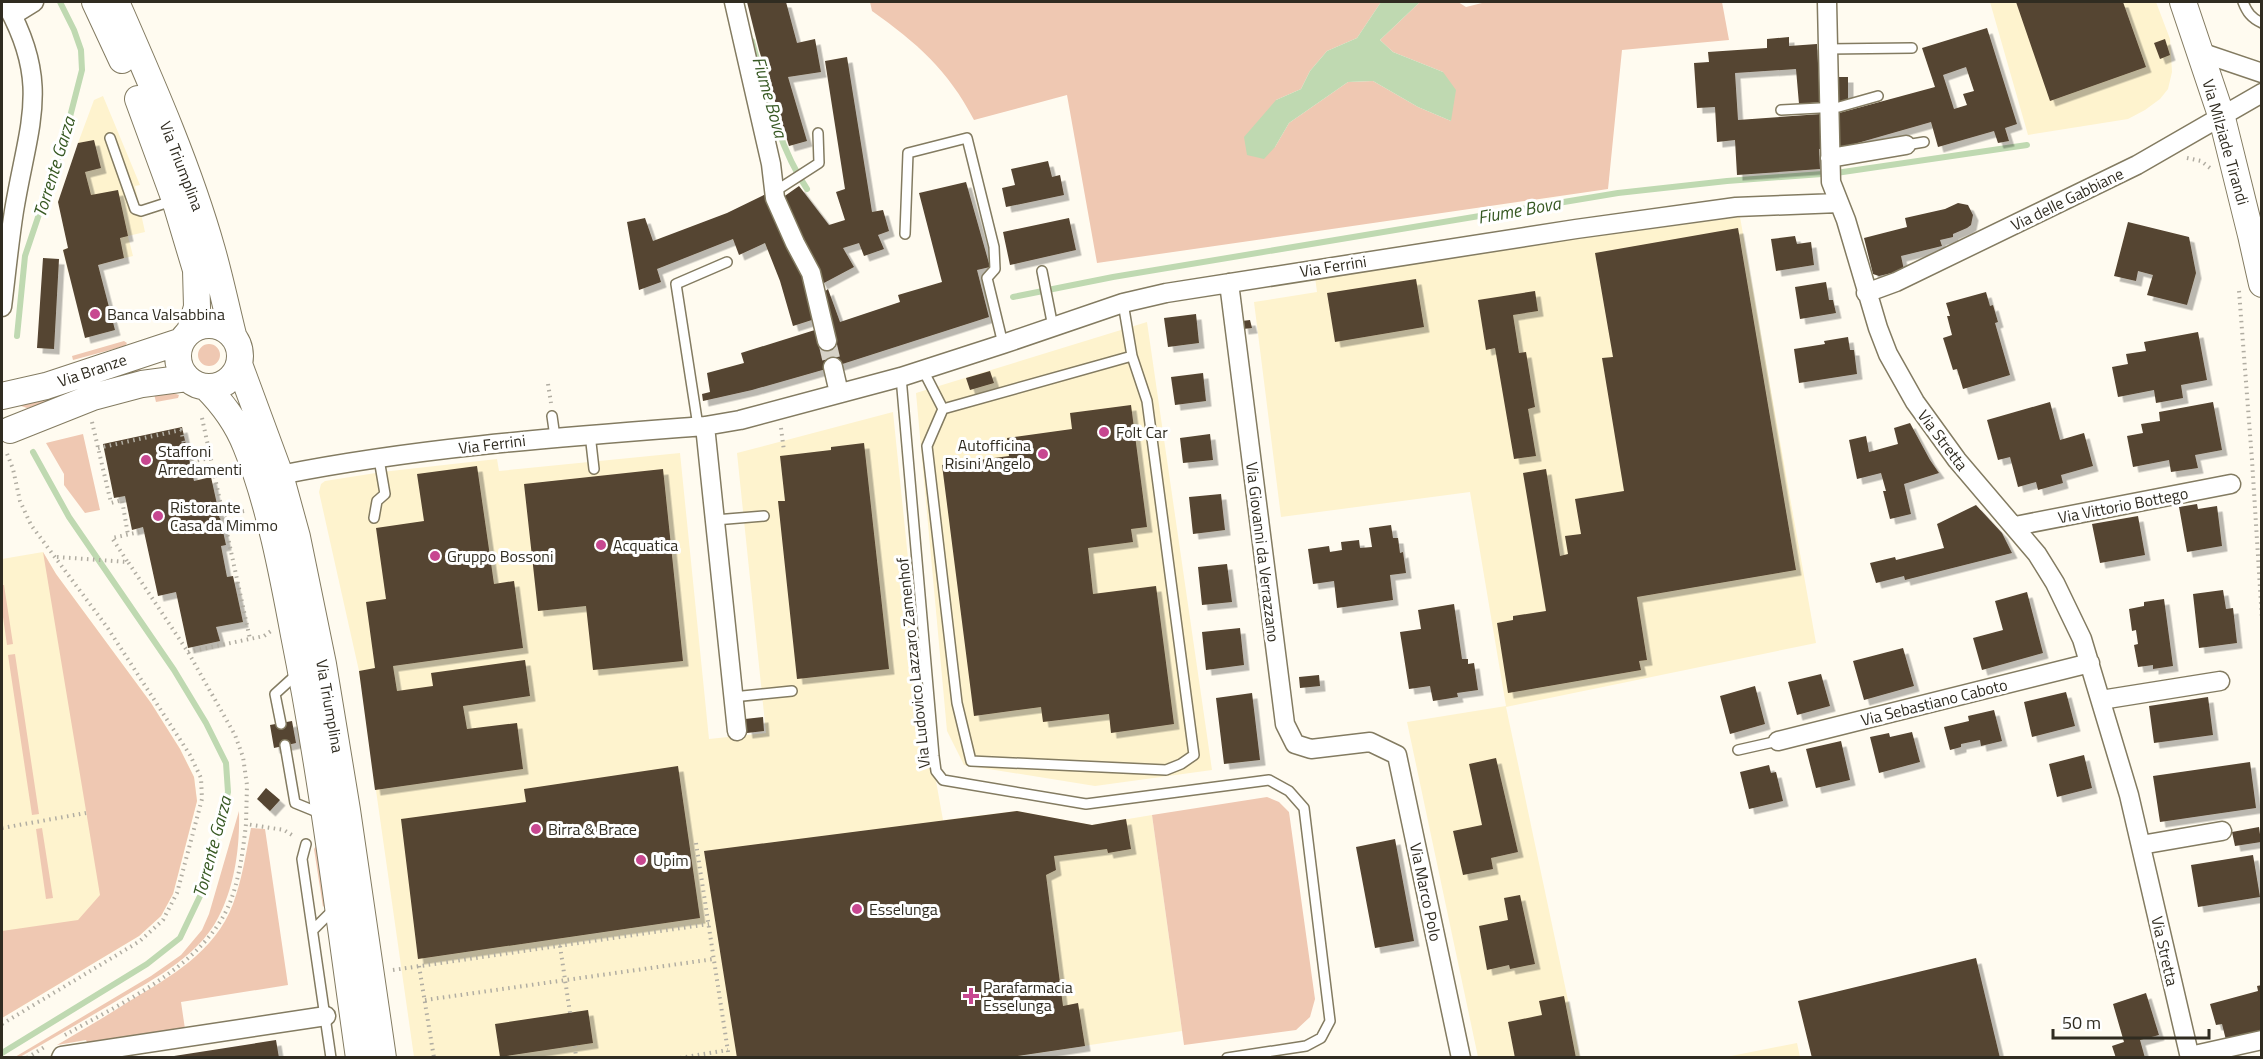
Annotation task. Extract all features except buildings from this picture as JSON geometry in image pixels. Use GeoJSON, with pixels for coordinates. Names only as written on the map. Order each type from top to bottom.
{"type":"FeatureCollection","features":[{"type":"Feature","properties":{"kind":"main road","name":"Via Triumplina"},"geometry":{"type":"LineString","coordinates":[[95,2],[140,105],[175,200],[196,270],[197,307],[178,354],[178,361],[234,421],[252,462],[282,576],[326,816],[359,1058]]}},
{"type":"Feature","properties":{"kind":"main road","name":"Via Triumplina"},"geometry":{"type":"LineString","coordinates":[[116,2],[177,149],[200,213],[233,335],[240,349],[239,364],[280,475],[293,519],[323,664],[383,1058]]}},
{"type":"Feature","properties":{"kind":"main road","name":"Via Milziade Tirandi"},"geometry":{"type":"LineString","coordinates":[[2183,2],[2222,118],[2251,235],[2250,287]]}},
{"type":"Feature","properties":{"kind":"main road"},"geometry":{"type":"LineString","coordinates":[[186,336],[208,324],[217,325],[233,335]]}},
{"type":"Feature","properties":{"kind":"main road","name":"Via Branze"},"geometry":{"type":"LineString","coordinates":[[2,396],[46,386],[186,336]]}},
{"type":"Feature","properties":{"kind":"main road"},"geometry":{"type":"LineString","coordinates":[[197,382],[218,385],[229,380],[239,364]]}},
{"type":"Feature","properties":{"kind":"main road","name":"Via Branze"},"geometry":{"type":"LineString","coordinates":[[5,439],[93,398],[142,384],[197,382]]}},
{"type":"Feature","properties":{"kind":"main road","name":"Via Branze"},"geometry":{"type":"LineString","coordinates":[[2,396],[13,411],[5,439]]}},
{"type":"Feature","properties":{"kind":"street"},"geometry":{"type":"LineString","coordinates":[[2,307],[14,210],[30,132],[34,92],[28,52],[9,8],[34,2]]}},
{"type":"Feature","properties":{"kind":"street"},"geometry":{"type":"LineString","coordinates":[[734,2],[771,164],[774,192],[782,214],[811,273],[827,341]]}},
{"type":"Feature","properties":{"kind":"street","name":"Via Stretta"},"geometry":{"type":"LineString","coordinates":[[1827,2],[1831,182],[1888,354],[1915,402],[1957,460],[2037,554],[2055,583],[2082,639],[2129,795],[2190,1057],[2262,1040]]}},
{"type":"Feature","properties":{"kind":"street"},"geometry":{"type":"LineString","coordinates":[[2200,52],[2262,73]]}},
{"type":"Feature","properties":{"kind":"street","name":"Via delle Gabbiane"},"geometry":{"type":"LineString","coordinates":[[1866,292],[1896,282],[2138,165],[2262,93]]}},
{"type":"Feature","properties":{"kind":"street"},"geometry":{"type":"LineString","coordinates":[[1830,158],[1915,143]]}},
{"type":"Feature","properties":{"kind":"street","name":"Via Ferrini"},"geometry":{"type":"LineString","coordinates":[[280,475],[379,459],[555,437],[701,426],[740,420],[901,377],[1123,303],[1166,292],[1576,229],[1725,209],[1839,203]]}},
{"type":"Feature","properties":{"kind":"street","name":"Via Giovanni da Verrazzano"},"geometry":{"type":"LineString","coordinates":[[1229,283],[1285,724],[1295,744],[1311,749],[1370,742]]}},
{"type":"Feature","properties":{"kind":"street"},"geometry":{"type":"LineString","coordinates":[[833,367],[839,393]]}},
{"type":"Feature","properties":{"kind":"street"},"geometry":{"type":"LineString","coordinates":[[701,426],[715,520],[737,731]]}},
{"type":"Feature","properties":{"kind":"street","name":"Via Vittorio Bottego"},"geometry":{"type":"LineString","coordinates":[[2015,526],[2231,484]]}},
{"type":"Feature","properties":{"kind":"street","name":"Via Sebastiano Caboto"},"geometry":{"type":"LineString","coordinates":[[1778,741],[2090,663]]}},
{"type":"Feature","properties":{"kind":"street"},"geometry":{"type":"LineString","coordinates":[[2101,700],[2220,681]]}},
{"type":"Feature","properties":{"kind":"street","name":"Via Marco Polo"},"geometry":{"type":"LineString","coordinates":[[1370,742],[1397,755],[1461,1058]]}},
{"type":"Feature","properties":{"kind":"street"},"geometry":{"type":"LineString","coordinates":[[2141,845],[2222,831]]}},
{"type":"Feature","properties":{"kind":"street"},"geometry":{"type":"LineString","coordinates":[[55,1048],[62,1056],[326,1016]]}},
{"type":"Feature","properties":{"kind":"lane"},"geometry":{"type":"LineString","coordinates":[[2243,2],[2254,19],[2262,23]]}},
{"type":"Feature","properties":{"kind":"lane"},"geometry":{"type":"LineString","coordinates":[[1827,49],[1912,48]]}},
{"type":"Feature","properties":{"kind":"lane"},"geometry":{"type":"LineString","coordinates":[[1780,110],[1852,105],[1878,96]]}},
{"type":"Feature","properties":{"kind":"lane"},"geometry":{"type":"LineString","coordinates":[[774,192],[819,163],[818,133]]}},
{"type":"Feature","properties":{"kind":"lane"},"geometry":{"type":"LineString","coordinates":[[110,138],[135,209],[141,211],[175,200]]}},
{"type":"Feature","properties":{"kind":"lane"},"geometry":{"type":"LineString","coordinates":[[906,234],[908,153],[967,138],[994,247],[995,269],[987,278],[1003,344]]}},
{"type":"Feature","properties":{"kind":"lane"},"geometry":{"type":"LineString","coordinates":[[701,426],[676,284],[727,262]]}},
{"type":"Feature","properties":{"kind":"lane"},"geometry":{"type":"LineString","coordinates":[[1042,271],[1053,327]]}},
{"type":"Feature","properties":{"kind":"lane"},"geometry":{"type":"LineString","coordinates":[[924,370],[943,409],[927,446],[957,703],[971,761],[1166,770],[1181,764],[1194,754],[1147,401],[1132,356],[1123,303]]}},
{"type":"Feature","properties":{"kind":"lane"},"geometry":{"type":"LineString","coordinates":[[943,409],[1132,356]]}},
{"type":"Feature","properties":{"kind":"lane","name":"Via Ludovico Lazzaro Zamenhof"},"geometry":{"type":"LineString","coordinates":[[901,377],[934,756],[936,771],[943,780],[1086,804],[1269,780],[1289,791],[1305,808],[1330,1021],[1321,1038],[1306,1047],[1227,1058]]}},
{"type":"Feature","properties":{"kind":"lane"},"geometry":{"type":"LineString","coordinates":[[552,416],[555,437]]}},
{"type":"Feature","properties":{"kind":"lane"},"geometry":{"type":"LineString","coordinates":[[590,434],[594,469]]}},
{"type":"Feature","properties":{"kind":"lane"},"geometry":{"type":"LineString","coordinates":[[374,518],[377,501],[385,494],[379,459]]}},
{"type":"Feature","properties":{"kind":"lane"},"geometry":{"type":"LineString","coordinates":[[715,520],[764,516]]}},
{"type":"Feature","properties":{"kind":"lane"},"geometry":{"type":"LineString","coordinates":[[281,723],[275,694],[301,671]]}},
{"type":"Feature","properties":{"kind":"lane"},"geometry":{"type":"LineString","coordinates":[[733,697],[792,691]]}},
{"type":"Feature","properties":{"kind":"lane"},"geometry":{"type":"LineString","coordinates":[[1738,750],[1778,741]]}},
{"type":"Feature","properties":{"kind":"lane"},"geometry":{"type":"LineString","coordinates":[[285,745],[295,803],[326,816]]}},
{"type":"Feature","properties":{"kind":"lane"},"geometry":{"type":"LineString","coordinates":[[306,844],[302,859],[326,1016],[330,1058]]}},
{"type":"Feature","properties":{"kind":"lane"},"geometry":{"type":"LineString","coordinates":[[313,930],[338,904]]}},
{"type":"Feature","properties":{"kind":"path"},"geometry":{"type":"LineString","coordinates":[[2183,158],[2201,161],[2215,176]]}},
{"type":"Feature","properties":{"kind":"path"},"geometry":{"type":"LineString","coordinates":[[2250,287],[2242,311],[2262,620]]}},
{"type":"Feature","properties":{"kind":"path"},"geometry":{"type":"LineString","coordinates":[[201,414],[221,515],[250,639]]}},
{"type":"Feature","properties":{"kind":"path"},"geometry":{"type":"LineString","coordinates":[[92,422],[111,503],[122,500],[128,535]]}},
{"type":"Feature","properties":{"kind":"path"},"geometry":{"type":"LineString","coordinates":[[98,448],[181,430],[190,476],[197,475],[194,461],[210,458]]}},
{"type":"Feature","properties":{"kind":"path"},"geometry":{"type":"LineString","coordinates":[[2,1024],[140,941],[163,920],[177,893],[202,799],[201,778],[190,755],[106,627],[24,513],[5,439]]}},
{"type":"Feature","properties":{"kind":"path"},"geometry":{"type":"LineString","coordinates":[[783,440],[784,451]]}},
{"type":"Feature","properties":{"kind":"path"},"geometry":{"type":"LineString","coordinates":[[221,515],[250,509]]}},
{"type":"Feature","properties":{"kind":"path"},"geometry":{"type":"LineString","coordinates":[[27,1058],[55,1048],[154,983],[180,964],[206,940],[221,921],[230,903],[243,851],[247,785],[243,757],[220,706],[188,652],[112,538],[144,531]]}},
{"type":"Feature","properties":{"kind":"path"},"geometry":{"type":"LineString","coordinates":[[56,557],[128,562]]}},
{"type":"Feature","properties":{"kind":"path"},"geometry":{"type":"LineString","coordinates":[[188,652],[264,636]]}},
{"type":"Feature","properties":{"kind":"path"},"geometry":{"type":"LineString","coordinates":[[2,828],[86,813]]}},
{"type":"Feature","properties":{"kind":"path"},"geometry":{"type":"LineString","coordinates":[[246,824],[284,830],[306,844]]}},
{"type":"Feature","properties":{"kind":"path"},"geometry":{"type":"LineString","coordinates":[[696,843],[729,1058]]}},
{"type":"Feature","properties":{"kind":"path"},"geometry":{"type":"LineString","coordinates":[[393,970],[709,924]]}},
{"type":"Feature","properties":{"kind":"path"},"geometry":{"type":"LineString","coordinates":[[560,946],[570,1013]]}},
{"type":"Feature","properties":{"kind":"path"},"geometry":{"type":"LineString","coordinates":[[425,1000],[714,959]]}},
{"type":"Feature","properties":{"kind":"path"},"geometry":{"type":"LineString","coordinates":[[419,966],[434,1058]]}},
{"type":"Feature","properties":{"kind":"path"},"geometry":{"type":"LineString","coordinates":[[575,1046],[576,1058]]}},
{"type":"Feature","properties":{"kind":"path"},"geometry":{"type":"LineString","coordinates":[[680,1058],[728,1050]]}},
{"type":"Feature","properties":{"kind":"shaded area"},"geometry":{"type":"Polygon","coordinates":[[[870,2],[1381,2],[1357,38],[1327,51],[1310,71],[1301,89],[1276,100],[1275,147],[1289,123],[1348,82],[1373,81],[1418,107],[1451,121],[1443,72],[1393,52],[1380,40],[1420,2],[1458,2],[1466,7],[1486,2],[1722,2],[1729,40],[1622,50],[1608,189],[1097,263],[1067,95],[974,120],[942,72],[917,46],[872,11],[870,2]]]}},
{"type":"Feature","properties":{"kind":"shaded area"},"geometry":{"type":"Polygon","coordinates":[[[1381,2],[1420,2],[1380,40],[1393,52],[1443,72],[1456,90],[1451,121],[1418,107],[1373,81],[1348,82],[1289,123],[1275,147],[1264,159],[1247,155],[1244,137],[1276,100],[1301,89],[1310,71],[1327,51],[1357,38],[1381,2]]]}},
{"type":"Feature","properties":{"kind":"shaded area"},"geometry":{"type":"Polygon","coordinates":[[[1990,2],[2156,2],[2170,39],[2172,72],[2168,89],[2160,99],[2128,119],[2028,135],[1990,2]]]}},
{"type":"Feature","properties":{"kind":"shaded area"},"geometry":{"type":"Polygon","coordinates":[[[103,96],[140,185],[135,186],[145,232],[128,236],[133,256],[68,272],[63,250],[68,248],[78,143],[94,100],[103,96]]]}},
{"type":"Feature","properties":{"kind":"shaded area"},"geometry":{"type":"Polygon","coordinates":[[[1740,217],[1816,643],[1506,707],[1580,1057],[1478,1057],[1407,722],[1506,706],[1470,492],[1281,517],[1254,302],[1317,292],[1315,277],[1434,258],[1740,217]]]}},
{"type":"Feature","properties":{"kind":"shaded area"},"geometry":{"type":"Polygon","coordinates":[[[1147,322],[1212,770],[1095,786],[964,765],[947,731],[916,393],[1147,322]]]}},
{"type":"Feature","properties":{"kind":"shaded area"},"geometry":{"type":"Polygon","coordinates":[[[124,341],[127,343],[125,346],[73,360],[72,356],[124,341]]]}},
{"type":"Feature","properties":{"kind":"shaded area"},"geometry":{"type":"Polygon","coordinates":[[[209,344],[217,347],[220,355],[217,363],[209,366],[201,363],[198,355],[201,347],[209,344]]]}},
{"type":"Feature","properties":{"kind":"shaded area"},"geometry":{"type":"Polygon","coordinates":[[[139,365],[143,377],[27,408],[21,406],[25,402],[107,380],[115,372],[139,365]]]}},
{"type":"Feature","properties":{"kind":"shaded area"},"geometry":{"type":"Polygon","coordinates":[[[154,394],[179,395],[178,398],[156,402],[154,394]]]}},
{"type":"Feature","properties":{"kind":"shaded area"},"geometry":{"type":"Polygon","coordinates":[[[893,412],[924,714],[943,820],[1017,811],[1092,825],[1152,815],[1182,1031],[1004,1058],[414,1057],[359,671],[319,492],[321,484],[325,481],[382,472],[497,459],[499,471],[680,453],[709,739],[766,733],[737,453],[893,412]]]}},
{"type":"Feature","properties":{"kind":"shaded area"},"geometry":{"type":"Polygon","coordinates":[[[83,434],[100,510],[85,513],[64,485],[64,474],[46,443],[83,434]]]}},
{"type":"Feature","properties":{"kind":"shaded area"},"geometry":{"type":"Polygon","coordinates":[[[43,552],[56,574],[151,703],[180,749],[194,777],[197,801],[173,894],[161,916],[139,936],[2,1018],[2,559],[43,552]]]}},
{"type":"Feature","properties":{"kind":"shaded area"},"geometry":{"type":"Polygon","coordinates":[[[43,552],[56,574],[151,703],[180,749],[194,777],[197,801],[173,894],[161,916],[139,936],[2,1018],[2,931],[78,920],[100,895],[43,552]]]}},
{"type":"Feature","properties":{"kind":"shaded area"},"geometry":{"type":"Polygon","coordinates":[[[2,585],[4,585],[13,644],[7,645],[2,610],[2,585]]]}},
{"type":"Feature","properties":{"kind":"shaded area"},"geometry":{"type":"Polygon","coordinates":[[[15,654],[39,814],[32,815],[8,655],[15,654]]]}},
{"type":"Feature","properties":{"kind":"shaded area"},"geometry":{"type":"Polygon","coordinates":[[[1267,797],[1279,802],[1289,812],[1315,999],[1310,1017],[1296,1030],[1184,1045],[1152,815],[1267,797]]]}},
{"type":"Feature","properties":{"kind":"shaded area"},"geometry":{"type":"Polygon","coordinates":[[[239,811],[239,838],[229,893],[209,933],[184,958],[154,979],[20,1057],[15,1057],[151,976],[181,955],[202,930],[209,914],[239,811]]]}},
{"type":"Feature","properties":{"kind":"shaded area"},"geometry":{"type":"Polygon","coordinates":[[[42,828],[53,898],[46,899],[36,829],[42,828]]]}},
{"type":"Feature","properties":{"kind":"shaded area"},"geometry":{"type":"Polygon","coordinates":[[[251,828],[265,829],[288,985],[181,1002],[185,1029],[88,1044],[86,1040],[57,1045],[160,983],[203,950],[225,921],[233,904],[251,828]]]}},
{"type":"Feature","properties":{"kind":"shaded area"},"geometry":{"type":"Polygon","coordinates":[[[319,841],[328,901],[323,907],[314,849],[319,841]]]}},
{"type":"Feature","properties":{"kind":"shaded area"},"geometry":{"type":"Polygon","coordinates":[[[1797,1043],[1800,1057],[1726,1057],[1797,1043]]]}},
{"type":"Feature","properties":{"kind":"waterway","name":"Torrente Garza"},"geometry":{"type":"LineString","coordinates":[[17,336],[25,256],[64,140],[82,70],[81,50],[60,2]]}},
{"type":"Feature","properties":{"kind":"waterway","name":"Fiume Bova"},"geometry":{"type":"LineString","coordinates":[[752,41],[768,98],[788,155],[807,189]]}},
{"type":"Feature","properties":{"kind":"waterway","name":"Fiume Bova"},"geometry":{"type":"LineString","coordinates":[[1013,297],[1113,277],[1618,193],[1727,181],[1836,173],[2027,145]]}},
{"type":"Feature","properties":{"kind":"waterway","name":"Torrente Garza"},"geometry":{"type":"LineString","coordinates":[[2,1053],[147,964],[180,938],[201,894],[228,792],[226,763],[206,723],[174,670],[69,517],[33,452]]}},
{"type":"Feature","properties":{"kind":"tunnel"},"geometry":{"type":"LineString","coordinates":[[827,341],[833,367]]}},
{"type":"Feature","properties":{"kind":"place","name":"Banca Valsabbina"},"geometry":{"type":"Point","coordinates":[95,314]}},
{"type":"Feature","properties":{"kind":"place","name":"Folt Car"},"geometry":{"type":"Point","coordinates":[1104,432]}},
{"type":"Feature","properties":{"kind":"place","name":"Autofficina Risini Angelo"},"geometry":{"type":"Point","coordinates":[1043,454]}},
{"type":"Feature","properties":{"kind":"place","name":"Staffoni Arredamenti"},"geometry":{"type":"Point","coordinates":[146,460]}},
{"type":"Feature","properties":{"kind":"place","name":"Ristorante Casa da Mimmo"},"geometry":{"type":"Point","coordinates":[158,516]}},
{"type":"Feature","properties":{"kind":"place","name":"Acquatica"},"geometry":{"type":"Point","coordinates":[601,545]}},
{"type":"Feature","properties":{"kind":"place","name":"Gruppo Bossoni"},"geometry":{"type":"Point","coordinates":[435,556]}},
{"type":"Feature","properties":{"kind":"place","name":"Birra & Brace"},"geometry":{"type":"Point","coordinates":[536,829]}},
{"type":"Feature","properties":{"kind":"place","name":"Upim"},"geometry":{"type":"Point","coordinates":[641,860]}},
{"type":"Feature","properties":{"kind":"place","name":"Esselunga"},"geometry":{"type":"Point","coordinates":[857,909]}},
{"type":"Feature","properties":{"kind":"place","name":"Parafarmacia Esselunga"},"geometry":{"type":"Point","coordinates":[971,996]}}]}
